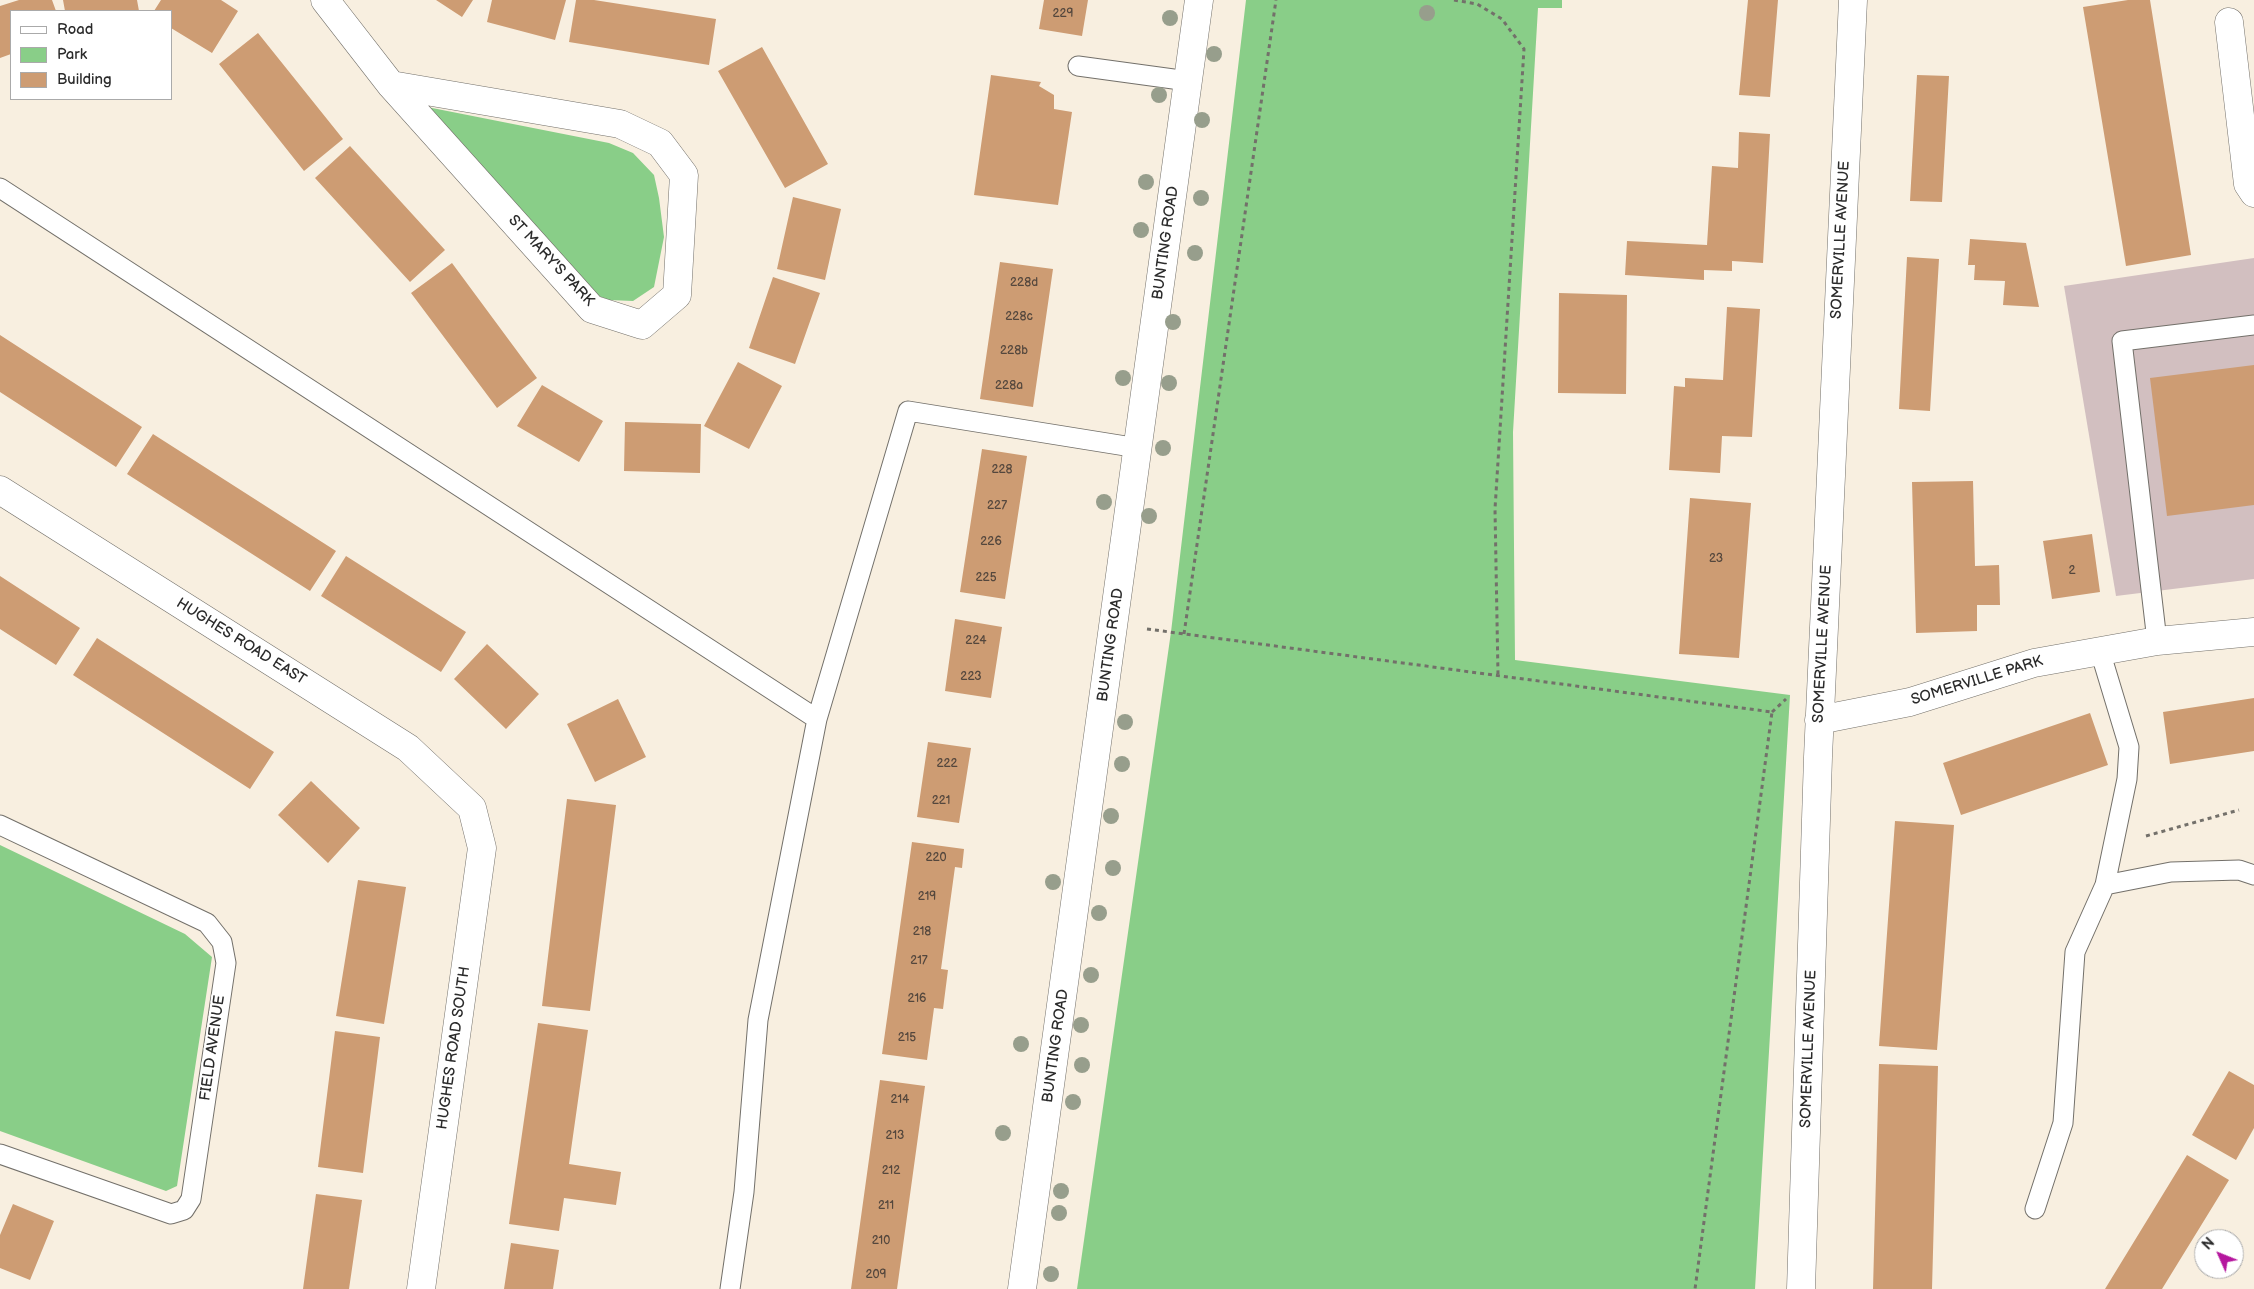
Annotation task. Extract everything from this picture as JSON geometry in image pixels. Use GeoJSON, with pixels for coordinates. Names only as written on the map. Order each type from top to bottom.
{"type":"FeatureCollection","features":[{"type":"Feature","properties":{"kind":"street","name":"ST MARY'S PARK"},"geometry":{"type":"LineString","coordinates":[[325,0],[391,85],[592,309],[642,325],[677,295],[684,175],[660,143],[620,124],[391,85]]}},
{"type":"Feature","properties":{"kind":"street","name":"BUNTING ROAD"},"geometry":{"type":"LineString","coordinates":[[1022,1289],[1199,0]]}},
{"type":"Feature","properties":{"kind":"street","name":"SOMERVILLE AVENUE"},"geometry":{"type":"LineString","coordinates":[[1802,1289],[1819,720],[1853,0]]}},
{"type":"Feature","properties":{"kind":"street"},"geometry":{"type":"LineString","coordinates":[[2229,22],[2248,184],[2254,193]]}},
{"type":"Feature","properties":{"kind":"street","name":"HUGHES ROAD EAST"},"geometry":{"type":"LineString","coordinates":[[0,490],[408,748],[472,808]]}},
{"type":"Feature","properties":{"kind":"street","name":"SOMERVILLE PARK"},"geometry":{"type":"LineString","coordinates":[[1819,720],[1910,702],[2034,663],[2158,641],[2254,632]]}},
{"type":"Feature","properties":{"kind":"street","name":"HUGHES ROAD SOUTH"},"geometry":{"type":"LineString","coordinates":[[421,1289],[482,848],[472,808]]}},
{"type":"Feature","properties":{"kind":"lane"},"geometry":{"type":"LineString","coordinates":[[1078,66],[1188,81]]}},
{"type":"Feature","properties":{"kind":"lane"},"geometry":{"type":"LineString","coordinates":[[0,188],[817,720]]}},
{"type":"Feature","properties":{"kind":"lane"},"geometry":{"type":"LineString","coordinates":[[2158,641],[2122,341],[2254,325]]}},
{"type":"Feature","properties":{"kind":"lane"},"geometry":{"type":"LineString","coordinates":[[730,1289],[744,1192],[758,1020],[817,720],[908,411],[1138,448]]}},
{"type":"Feature","properties":{"kind":"lane"},"geometry":{"type":"LineString","coordinates":[[2035,1209],[2063,1122],[2075,952],[2105,885],[2127,779],[2129,747],[2100,651]]}},
{"type":"Feature","properties":{"kind":"lane","name":"FIELD AVENUE"},"geometry":{"type":"LineString","coordinates":[[0,825],[207,923],[222,942],[226,963],[191,1200],[184,1210],[171,1214],[0,1154]]}},
{"type":"Feature","properties":{"kind":"lane"},"geometry":{"type":"LineString","coordinates":[[2105,885],[2171,872],[2239,870],[2254,875]]}},
{"type":"Feature","properties":{"kind":"path"},"geometry":{"type":"LineString","coordinates":[[1184,634],[1276,0]]}},
{"type":"Feature","properties":{"kind":"path"},"geometry":{"type":"LineString","coordinates":[[1454,0],[1477,4],[1502,19],[1524,50],[1495,509],[1498,675]]}},
{"type":"Feature","properties":{"kind":"path"},"geometry":{"type":"LineString","coordinates":[[1146,629],[1772,712],[1696,1289]]}},
{"type":"Feature","properties":{"kind":"path"},"geometry":{"type":"LineString","coordinates":[[2114,845],[2239,810]]}},
{"type":"Feature","properties":{"kind":"shaded area"},"geometry":{"type":"Polygon","coordinates":[[[2254,258],[2254,579],[2116,596],[2064,286],[2254,258]]]}},
{"type":"Feature","properties":{"kind":"green space"},"geometry":{"type":"Polygon","coordinates":[[[1246,0],[1562,0],[1562,8],[1538,8],[1513,432],[1515,660],[1790,695],[1755,1289],[1077,1289],[1171,632],[1246,0]]]}},
{"type":"Feature","properties":{"kind":"green space"},"geometry":{"type":"Polygon","coordinates":[[[422,106],[609,143],[633,153],[654,175],[659,198],[664,237],[654,287],[633,301],[609,300],[596,295],[422,106]]]}},
{"type":"Feature","properties":{"kind":"green space"},"geometry":{"type":"Polygon","coordinates":[[[0,845],[185,934],[212,957],[177,1186],[166,1191],[0,1131],[0,845]]]}},
{"type":"Feature","properties":{"kind":"building"},"geometry":{"type":"Polygon","coordinates":[[[19,0],[52,0],[56,10],[10,10],[10,54],[0,58],[0,6],[19,0]]]}},
{"type":"Feature","properties":{"kind":"building"},"geometry":{"type":"Polygon","coordinates":[[[63,0],[137,0],[139,10],[65,10],[63,0]]]}},
{"type":"Feature","properties":{"kind":"building"},"geometry":{"type":"Polygon","coordinates":[[[161,0],[221,0],[238,11],[212,53],[172,29],[172,10],[155,10],[161,0]]]}},
{"type":"Feature","properties":{"kind":"building"},"geometry":{"type":"Polygon","coordinates":[[[436,0],[473,0],[462,17],[436,0]]]}},
{"type":"Feature","properties":{"kind":"building"},"geometry":{"type":"Polygon","coordinates":[[[492,0],[566,0],[555,40],[487,22],[492,0]]]}},
{"type":"Feature","properties":{"kind":"building"},"geometry":{"type":"Polygon","coordinates":[[[576,0],[594,0],[716,19],[709,65],[569,42],[576,0]]]}},
{"type":"Feature","properties":{"kind":"building"},"geometry":{"type":"Polygon","coordinates":[[[1044,0],[1088,0],[1082,36],[1039,29],[1044,0]]]}},
{"type":"Feature","properties":{"kind":"building"},"geometry":{"type":"Polygon","coordinates":[[[1748,0],[1778,0],[1770,97],[1739,95],[1748,0]]]}},
{"type":"Feature","properties":{"kind":"building"},"geometry":{"type":"Polygon","coordinates":[[[2128,0],[2150,0],[2191,255],[2126,266],[2083,7],[2128,0]]]}},
{"type":"Feature","properties":{"kind":"building"},"geometry":{"type":"Polygon","coordinates":[[[258,33],[343,139],[304,171],[219,64],[258,33]]]}},
{"type":"Feature","properties":{"kind":"building"},"geometry":{"type":"Polygon","coordinates":[[[762,47],[828,164],[785,188],[718,71],[762,47]]]}},
{"type":"Feature","properties":{"kind":"building"},"geometry":{"type":"Polygon","coordinates":[[[991,75],[1041,82],[1039,86],[1054,95],[1054,109],[1072,112],[1058,205],[974,195],[991,75]]]}},
{"type":"Feature","properties":{"kind":"building"},"geometry":{"type":"Polygon","coordinates":[[[1917,75],[1949,76],[1942,202],[1910,201],[1917,75]]]}},
{"type":"Feature","properties":{"kind":"building"},"geometry":{"type":"Polygon","coordinates":[[[1739,132],[1770,134],[1763,263],[1732,261],[1732,271],[1704,270],[1704,280],[1625,275],[1627,241],[1707,245],[1712,166],[1738,168],[1739,132]]]}},
{"type":"Feature","properties":{"kind":"building"},"geometry":{"type":"Polygon","coordinates":[[[350,146],[445,250],[410,282],[315,178],[350,146]]]}},
{"type":"Feature","properties":{"kind":"building"},"geometry":{"type":"Polygon","coordinates":[[[793,197],[841,209],[825,280],[777,269],[793,197]]]}},
{"type":"Feature","properties":{"kind":"building"},"geometry":{"type":"Polygon","coordinates":[[[1970,239],[2026,243],[2039,307],[2003,305],[2005,281],[1974,280],[1975,265],[1968,265],[1970,239]]]}},
{"type":"Feature","properties":{"kind":"building"},"geometry":{"type":"Polygon","coordinates":[[[1907,257],[1939,259],[1930,411],[1899,409],[1907,257]]]}},
{"type":"Feature","properties":{"kind":"building"},"geometry":{"type":"Polygon","coordinates":[[[1000,262],[1053,269],[1033,407],[980,399],[1000,262]]]}},
{"type":"Feature","properties":{"kind":"building"},"geometry":{"type":"Polygon","coordinates":[[[452,263],[537,378],[497,408],[411,293],[452,263]]]}},
{"type":"Feature","properties":{"kind":"building"},"geometry":{"type":"Polygon","coordinates":[[[773,277],[820,293],[795,364],[749,348],[773,277]]]}},
{"type":"Feature","properties":{"kind":"building"},"geometry":{"type":"Polygon","coordinates":[[[1559,293],[1627,295],[1626,394],[1558,393],[1559,293]]]}},
{"type":"Feature","properties":{"kind":"building"},"geometry":{"type":"Polygon","coordinates":[[[1727,307],[1760,309],[1752,437],[1722,436],[1720,473],[1669,470],[1674,386],[1685,387],[1685,378],[1723,380],[1727,307]]]}},
{"type":"Feature","properties":{"kind":"building"},"geometry":{"type":"Polygon","coordinates":[[[0,335],[142,427],[116,467],[0,392],[0,335]]]}},
{"type":"Feature","properties":{"kind":"building"},"geometry":{"type":"Polygon","coordinates":[[[738,362],[782,386],[749,449],[704,426],[738,362]]]}},
{"type":"Feature","properties":{"kind":"building"},"geometry":{"type":"Polygon","coordinates":[[[2254,365],[2254,505],[2167,516],[2150,378],[2254,365]]]}},
{"type":"Feature","properties":{"kind":"building"},"geometry":{"type":"Polygon","coordinates":[[[542,385],[603,421],[579,462],[517,426],[542,385]]]}},
{"type":"Feature","properties":{"kind":"building"},"geometry":{"type":"Polygon","coordinates":[[[625,422],[701,424],[700,473],[624,471],[625,422]]]}},
{"type":"Feature","properties":{"kind":"building"},"geometry":{"type":"Polygon","coordinates":[[[153,434],[336,551],[310,591],[127,474],[153,434]]]}},
{"type":"Feature","properties":{"kind":"building"},"geometry":{"type":"Polygon","coordinates":[[[982,449],[1027,456],[1005,599],[960,592],[982,449]]]}},
{"type":"Feature","properties":{"kind":"building"},"geometry":{"type":"Polygon","coordinates":[[[1973,481],[1975,566],[1999,565],[2000,605],[1977,605],[1977,631],[1916,633],[1912,482],[1973,481]]]}},
{"type":"Feature","properties":{"kind":"building"},"geometry":{"type":"Polygon","coordinates":[[[1690,498],[1751,503],[1739,658],[1679,654],[1690,498]]]}},
{"type":"Feature","properties":{"kind":"building"},"geometry":{"type":"Polygon","coordinates":[[[2092,534],[2100,592],[2052,599],[2043,541],[2092,534]]]}},
{"type":"Feature","properties":{"kind":"building"},"geometry":{"type":"Polygon","coordinates":[[[346,556],[466,632],[441,672],[321,596],[346,556]]]}},
{"type":"Feature","properties":{"kind":"building"},"geometry":{"type":"Polygon","coordinates":[[[0,576],[80,628],[56,665],[0,629],[0,576]]]}},
{"type":"Feature","properties":{"kind":"building"},"geometry":{"type":"Polygon","coordinates":[[[955,619],[1002,627],[991,698],[945,691],[955,619]]]}},
{"type":"Feature","properties":{"kind":"building"},"geometry":{"type":"Polygon","coordinates":[[[97,638],[274,752],[250,789],[73,675],[97,638]]]}},
{"type":"Feature","properties":{"kind":"building"},"geometry":{"type":"Polygon","coordinates":[[[487,644],[539,694],[506,729],[454,679],[487,644]]]}},
{"type":"Feature","properties":{"kind":"building"},"geometry":{"type":"Polygon","coordinates":[[[2254,698],[2254,751],[2170,764],[2163,712],[2254,698]]]}},
{"type":"Feature","properties":{"kind":"building"},"geometry":{"type":"Polygon","coordinates":[[[618,699],[646,757],[595,782],[567,724],[618,699]]]}},
{"type":"Feature","properties":{"kind":"building"},"geometry":{"type":"Polygon","coordinates":[[[2090,713],[2108,765],[1961,815],[1943,763],[2090,713]]]}},
{"type":"Feature","properties":{"kind":"building"},"geometry":{"type":"Polygon","coordinates":[[[928,742],[971,748],[959,823],[917,817],[928,742]]]}},
{"type":"Feature","properties":{"kind":"building"},"geometry":{"type":"Polygon","coordinates":[[[311,781],[360,828],[328,863],[278,815],[311,781]]]}},
{"type":"Feature","properties":{"kind":"building"},"geometry":{"type":"Polygon","coordinates":[[[567,799],[616,805],[590,1011],[542,1006],[567,799]]]}},
{"type":"Feature","properties":{"kind":"building"},"geometry":{"type":"Polygon","coordinates":[[[1895,821],[1954,825],[1937,1050],[1879,1046],[1895,821]]]}},
{"type":"Feature","properties":{"kind":"building"},"geometry":{"type":"Polygon","coordinates":[[[912,842],[964,849],[962,868],[955,867],[941,969],[948,970],[943,1009],[934,1008],[927,1060],[882,1054],[912,842]]]}},
{"type":"Feature","properties":{"kind":"building"},"geometry":{"type":"Polygon","coordinates":[[[358,880],[406,887],[384,1024],[336,1016],[358,880]]]}},
{"type":"Feature","properties":{"kind":"building"},"geometry":{"type":"Polygon","coordinates":[[[538,1023],[588,1030],[569,1164],[621,1172],[616,1205],[564,1198],[559,1231],[509,1224],[538,1023]]]}},
{"type":"Feature","properties":{"kind":"building"},"geometry":{"type":"Polygon","coordinates":[[[335,1031],[380,1037],[363,1173],[318,1167],[335,1031]]]}},
{"type":"Feature","properties":{"kind":"building"},"geometry":{"type":"Polygon","coordinates":[[[1879,1064],[1938,1066],[1932,1289],[1873,1289],[1879,1064]]]}},
{"type":"Feature","properties":{"kind":"building"},"geometry":{"type":"Polygon","coordinates":[[[2229,1071],[2254,1085],[2254,1128],[2236,1160],[2192,1135],[2229,1071]]]}},
{"type":"Feature","properties":{"kind":"building"},"geometry":{"type":"Polygon","coordinates":[[[880,1080],[925,1086],[897,1289],[851,1289],[880,1080]]]}},
{"type":"Feature","properties":{"kind":"building"},"geometry":{"type":"Polygon","coordinates":[[[2187,1155],[2229,1180],[2199,1229],[2194,1229],[2194,1237],[2162,1289],[2105,1289],[2187,1155]]]}},
{"type":"Feature","properties":{"kind":"building"},"geometry":{"type":"Polygon","coordinates":[[[316,1194],[362,1200],[349,1289],[303,1289],[316,1194]]]}},
{"type":"Feature","properties":{"kind":"building"},"geometry":{"type":"Polygon","coordinates":[[[13,1204],[54,1221],[30,1280],[0,1268],[0,1235],[13,1204]]]}},
{"type":"Feature","properties":{"kind":"building"},"geometry":{"type":"Polygon","coordinates":[[[511,1243],[559,1250],[553,1289],[504,1289],[511,1243]]]}}]}
